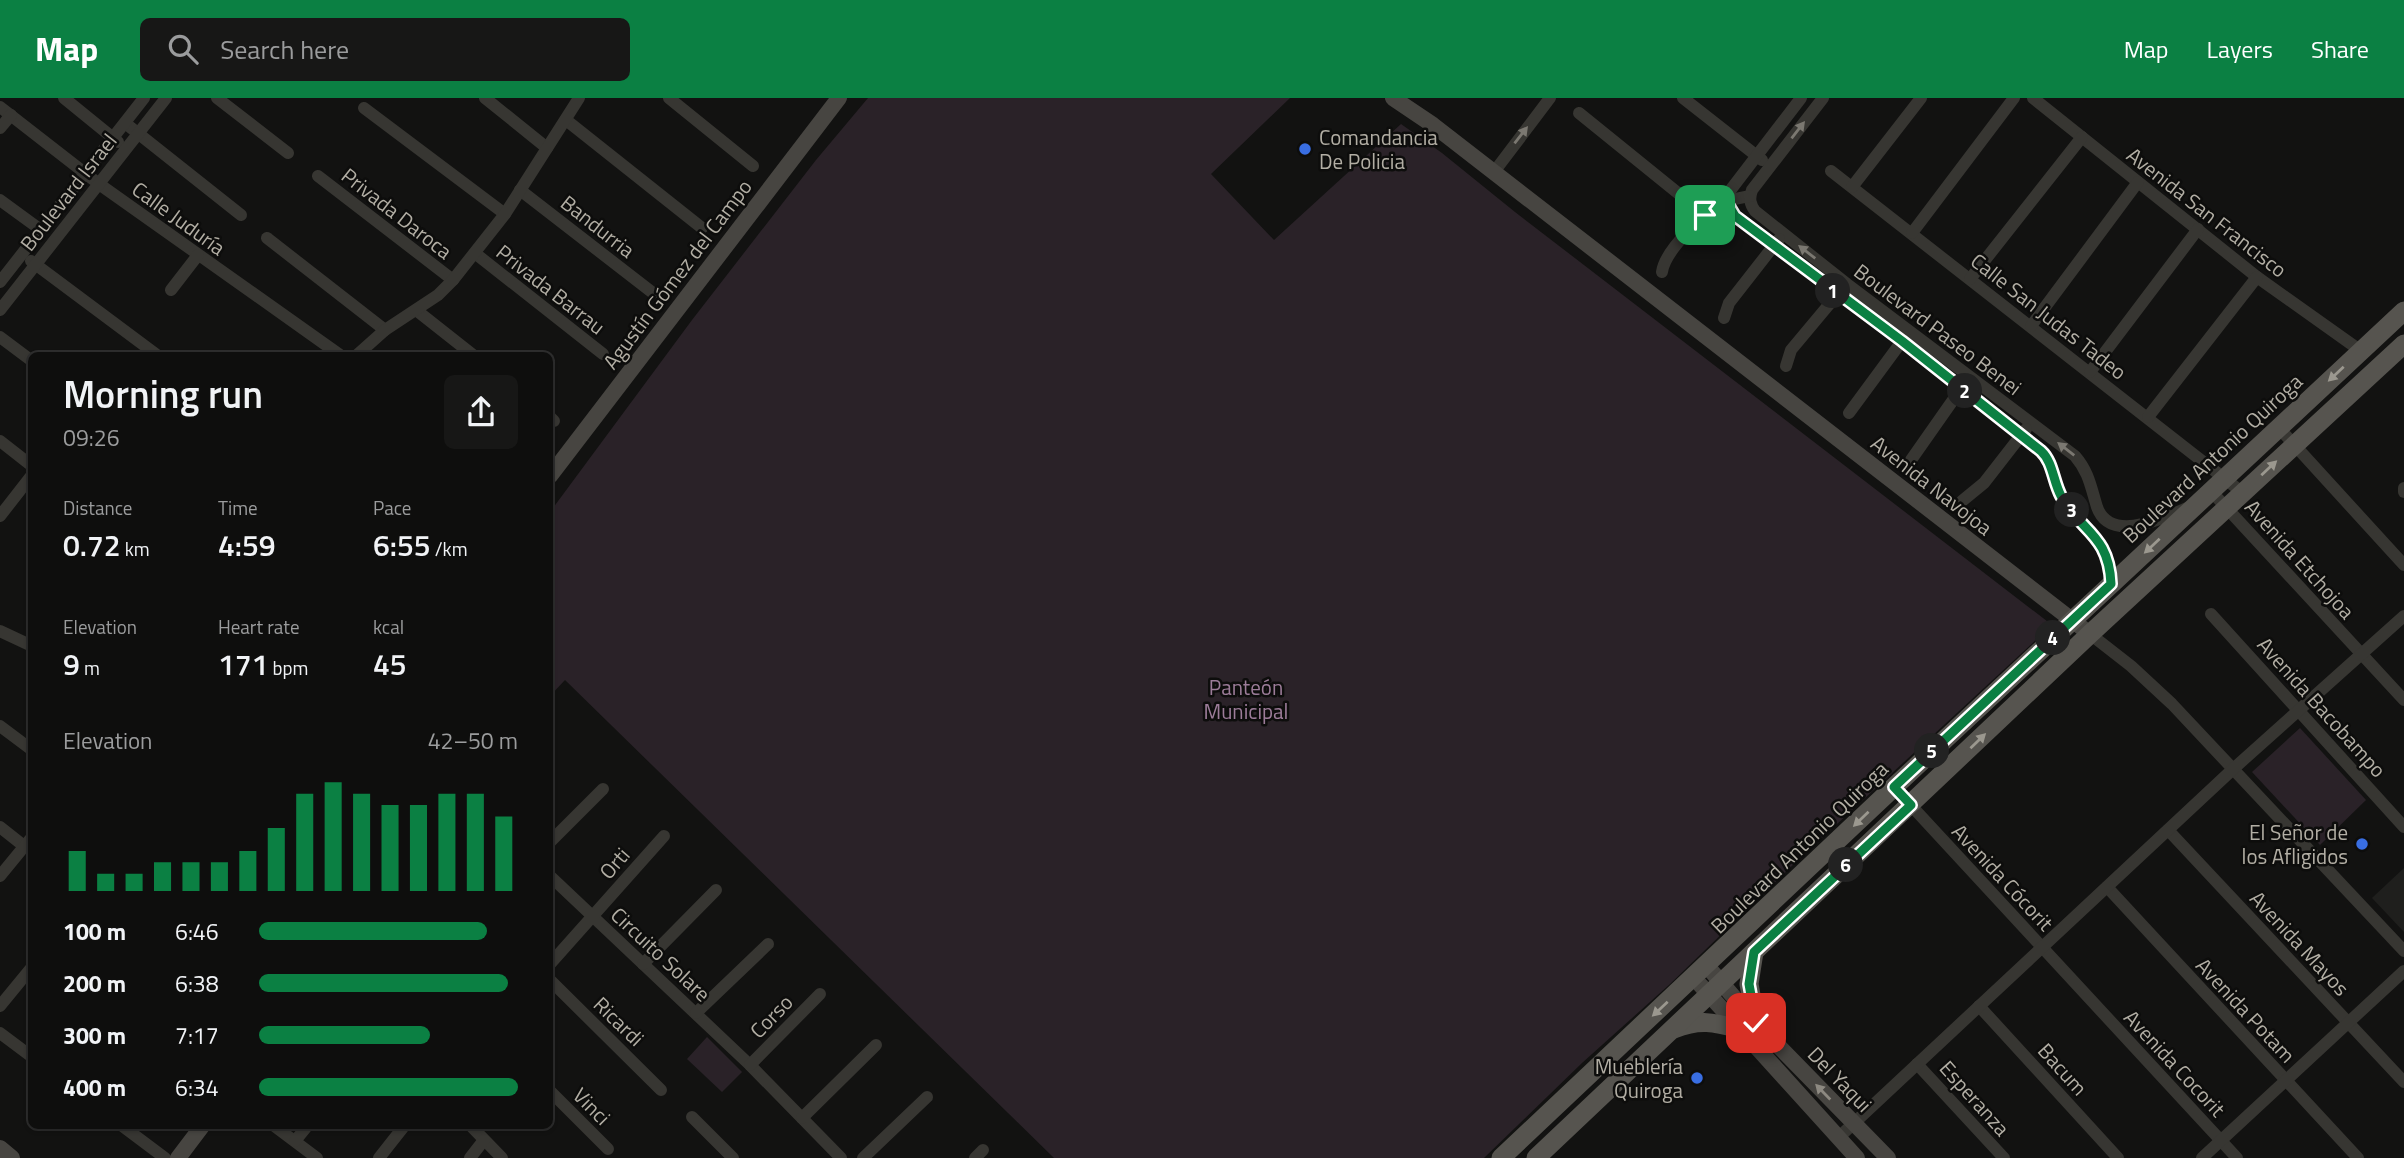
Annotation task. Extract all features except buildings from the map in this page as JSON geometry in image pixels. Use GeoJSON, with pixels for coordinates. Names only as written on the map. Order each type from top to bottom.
{"type":"FeatureCollection","features":[{"type":"Feature","properties":{"kind":"main road","name":"Boulevard Antonio Quiroga"},"geometry":{"type":"LineString","coordinates":[[1501,1158],[2404,311]]}},
{"type":"Feature","properties":{"kind":"main road"},"geometry":{"type":"LineString","coordinates":[[1536,1158],[2090,634],[2404,344]]}},
{"type":"Feature","properties":{"kind":"main road"},"geometry":{"type":"LineString","coordinates":[[1670,1031],[1691,1022],[1747,1026],[1754,952]]}},
{"type":"Feature","properties":{"kind":"street"},"geometry":{"type":"LineString","coordinates":[[64,98],[127,149]]}},
{"type":"Feature","properties":{"kind":"street","name":"Boulevard Israel"},"geometry":{"type":"LineString","coordinates":[[0,282],[144,98]]}},
{"type":"Feature","properties":{"kind":"street","name":"Boulevard Israel"},"geometry":{"type":"LineString","coordinates":[[0,310],[166,98]]}},
{"type":"Feature","properties":{"kind":"street"},"geometry":{"type":"LineString","coordinates":[[217,98],[288,153]]}},
{"type":"Feature","properties":{"kind":"street"},"geometry":{"type":"LineString","coordinates":[[485,98],[547,148]]}},
{"type":"Feature","properties":{"kind":"street"},"geometry":{"type":"LineString","coordinates":[[360,352],[385,330],[416,310],[453,280],[476,254],[506,214],[579,98]]}},
{"type":"Feature","properties":{"kind":"street"},"geometry":{"type":"LineString","coordinates":[[669,98],[753,166]]}},
{"type":"Feature","properties":{"kind":"street","name":"Agustín Gómez del Campo"},"geometry":{"type":"LineString","coordinates":[[553,472],[839,98]]}},
{"type":"Feature","properties":{"kind":"street","name":"Avenida Navojoa"},"geometry":{"type":"LineString","coordinates":[[1393,98],[1433,125],[2131,666],[2172,704],[2404,951]]}},
{"type":"Feature","properties":{"kind":"street"},"geometry":{"type":"LineString","coordinates":[[1494,172],[1550,98]]}},
{"type":"Feature","properties":{"kind":"street"},"geometry":{"type":"LineString","coordinates":[[1684,98],[1771,166]]}},
{"type":"Feature","properties":{"kind":"street"},"geometry":{"type":"LineString","coordinates":[[1726,201],[1729,192],[1801,98]]}},
{"type":"Feature","properties":{"kind":"street"},"geometry":{"type":"LineString","coordinates":[[1852,187],[1921,98]]}},
{"type":"Feature","properties":{"kind":"street"},"geometry":{"type":"LineString","coordinates":[[1912,233],[2014,98]]}},
{"type":"Feature","properties":{"kind":"street","name":"Avenida San Francisco"},"geometry":{"type":"LineString","coordinates":[[2033,98],[2257,277],[2361,351]]}},
{"type":"Feature","properties":{"kind":"street"},"geometry":{"type":"LineString","coordinates":[[1662,272],[1667,257],[1705,215],[1726,201],[1750,196],[1817,100]]}},
{"type":"Feature","properties":{"kind":"street","name":"Calle Juduría"},"geometry":{"type":"LineString","coordinates":[[0,107],[99,184],[336,352]]}},
{"type":"Feature","properties":{"kind":"street"},"geometry":{"type":"LineString","coordinates":[[364,108],[506,214]]}},
{"type":"Feature","properties":{"kind":"street"},"geometry":{"type":"LineString","coordinates":[[1579,113],[1705,215]]}},
{"type":"Feature","properties":{"kind":"street"},"geometry":{"type":"LineString","coordinates":[[0,128],[11,115]]}},
{"type":"Feature","properties":{"kind":"street"},"geometry":{"type":"LineString","coordinates":[[566,120],[702,228]]}},
{"type":"Feature","properties":{"kind":"street"},"geometry":{"type":"LineString","coordinates":[[125,123],[242,215]]}},
{"type":"Feature","properties":{"kind":"street"},"geometry":{"type":"LineString","coordinates":[[1970,279],[2082,137]]}},
{"type":"Feature","properties":{"kind":"street","name":"Calle San Judas Tadeo"},"geometry":{"type":"LineString","coordinates":[[1831,171],[2148,417],[2211,491],[2243,493]]}},
{"type":"Feature","properties":{"kind":"street","name":"Privada Daroca"},"geometry":{"type":"LineString","coordinates":[[318,176],[453,280]]}},
{"type":"Feature","properties":{"kind":"street"},"geometry":{"type":"LineString","coordinates":[[2032,326],[2138,182]]}},
{"type":"Feature","properties":{"kind":"street","name":"Bandurria"},"geometry":{"type":"LineString","coordinates":[[520,190],[653,293]]}},
{"type":"Feature","properties":{"kind":"street","name":"Boulevard Paseo Benei"},"geometry":{"type":"LineString","coordinates":[[1750,196],[1755,211],[1847,284],[1961,388],[2046,456],[2067,505],[2098,538],[2108,560],[2111,584]]}},
{"type":"Feature","properties":{"kind":"street"},"geometry":{"type":"LineString","coordinates":[[0,200],[41,230]]}},
{"type":"Feature","properties":{"kind":"street","name":"Boulevard Paseo Benei"},"geometry":{"type":"LineString","coordinates":[[1726,201],[1735,216],[1838,295],[1969,377],[2066,448],[2088,474],[2100,513],[2114,524]]}},
{"type":"Feature","properties":{"kind":"street"},"geometry":{"type":"LineString","coordinates":[[2090,372],[2198,229]]}},
{"type":"Feature","properties":{"kind":"street"},"geometry":{"type":"LineString","coordinates":[[1724,318],[1729,303],[1783,233]]}},
{"type":"Feature","properties":{"kind":"street"},"geometry":{"type":"LineString","coordinates":[[267,239],[385,330]]}},
{"type":"Feature","properties":{"kind":"street"},"geometry":{"type":"LineString","coordinates":[[22,254],[153,352]]}},
{"type":"Feature","properties":{"kind":"street","name":"Privada Barrau"},"geometry":{"type":"LineString","coordinates":[[476,254],[603,354]]}},
{"type":"Feature","properties":{"kind":"street"},"geometry":{"type":"LineString","coordinates":[[172,290],[198,255]]}},
{"type":"Feature","properties":{"kind":"street"},"geometry":{"type":"LineString","coordinates":[[2148,417],[2257,277]]}},
{"type":"Feature","properties":{"kind":"street"},"geometry":{"type":"LineString","coordinates":[[1786,366],[1791,350],[1847,284]]}},
{"type":"Feature","properties":{"kind":"street"},"geometry":{"type":"LineString","coordinates":[[416,310],[469,352]]}},
{"type":"Feature","properties":{"kind":"street"},"geometry":{"type":"LineString","coordinates":[[0,337],[28,358]]}},
{"type":"Feature","properties":{"kind":"street"},"geometry":{"type":"LineString","coordinates":[[1849,413],[1906,337]]}},
{"type":"Feature","properties":{"kind":"street"},"geometry":{"type":"LineString","coordinates":[[1911,460],[1969,377]]}},
{"type":"Feature","properties":{"kind":"street"},"geometry":{"type":"LineString","coordinates":[[1962,501],[1984,483],[2031,424]]}},
{"type":"Feature","properties":{"kind":"street"},"geometry":{"type":"LineString","coordinates":[[2278,428],[2404,565]]}},
{"type":"Feature","properties":{"kind":"street"},"geometry":{"type":"LineString","coordinates":[[0,440],[28,463]]}},
{"type":"Feature","properties":{"kind":"street"},"geometry":{"type":"LineString","coordinates":[[0,516],[28,480]]}},
{"type":"Feature","properties":{"kind":"street"},"geometry":{"type":"LineString","coordinates":[[2098,538],[2114,524],[2126,526],[2156,521],[2211,491]]}},
{"type":"Feature","properties":{"kind":"street","name":"Avenida Etchojoa"},"geometry":{"type":"LineString","coordinates":[[2211,491],[2404,700]]}},
{"type":"Feature","properties":{"kind":"street","name":"Avenida Bacobampo"},"geometry":{"type":"LineString","coordinates":[[2211,614],[2404,827]]}},
{"type":"Feature","properties":{"kind":"street"},"geometry":{"type":"LineString","coordinates":[[1838,1138],[2232,770],[2404,616]]}},
{"type":"Feature","properties":{"kind":"street"},"geometry":{"type":"LineString","coordinates":[[0,631],[28,644]]}},
{"type":"Feature","properties":{"kind":"street"},"geometry":{"type":"LineString","coordinates":[[0,726],[28,747]]}},
{"type":"Feature","properties":{"kind":"street","name":"Avenida Cócorit"},"geometry":{"type":"LineString","coordinates":[[1894,787],[2084,993]]}},
{"type":"Feature","properties":{"kind":"street"},"geometry":{"type":"LineString","coordinates":[[553,839],[603,789]]}},
{"type":"Feature","properties":{"kind":"street"},"geometry":{"type":"LineString","coordinates":[[0,827],[28,841],[0,876]]}},
{"type":"Feature","properties":{"kind":"street","name":"Avenida Mayos"},"geometry":{"type":"LineString","coordinates":[[2168,830],[2404,1082]]}},
{"type":"Feature","properties":{"kind":"street","name":"Orti"},"geometry":{"type":"LineString","coordinates":[[593,916],[663,836]]}},
{"type":"Feature","properties":{"kind":"street"},"geometry":{"type":"LineString","coordinates":[[553,879],[593,916]]}},
{"type":"Feature","properties":{"kind":"street","name":"Avenida Potam"},"geometry":{"type":"LineString","coordinates":[[2107,887],[2358,1158]]}},
{"type":"Feature","properties":{"kind":"street"},"geometry":{"type":"LineString","coordinates":[[643,964],[716,890]]}},
{"type":"Feature","properties":{"kind":"street","name":"Circuito Solare"},"geometry":{"type":"LineString","coordinates":[[553,961],[593,916],[750,1065],[841,1158]]}},
{"type":"Feature","properties":{"kind":"street"},"geometry":{"type":"LineString","coordinates":[[696,1013],[768,944]]}},
{"type":"Feature","properties":{"kind":"street"},"geometry":{"type":"LineString","coordinates":[[2202,1158],[2404,971]]}},
{"type":"Feature","properties":{"kind":"street"},"geometry":{"type":"LineString","coordinates":[[0,1006],[28,972]]}},
{"type":"Feature","properties":{"kind":"street","name":"Del Yaqui"},"geometry":{"type":"LineString","coordinates":[[1700,972],[1857,1158]]}},
{"type":"Feature","properties":{"kind":"street","name":"Ricardi"},"geometry":{"type":"LineString","coordinates":[[553,984],[661,1090]]}},
{"type":"Feature","properties":{"kind":"street","name":"Avenida Cocorit"},"geometry":{"type":"LineString","coordinates":[[2084,993],[2237,1158]]}},
{"type":"Feature","properties":{"kind":"street","name":"Corso"},"geometry":{"type":"LineString","coordinates":[[750,1065],[820,994]]}},
{"type":"Feature","properties":{"kind":"street","name":"Bacum"},"geometry":{"type":"LineString","coordinates":[[1979,1006],[2118,1158]]}},
{"type":"Feature","properties":{"kind":"street","name":"Del Yaqui"},"geometry":{"type":"LineString","coordinates":[[1747,1026],[1855,1123],[1888,1158]]}},
{"type":"Feature","properties":{"kind":"street"},"geometry":{"type":"LineString","coordinates":[[0,1033],[28,1054]]}},
{"type":"Feature","properties":{"kind":"street"},"geometry":{"type":"LineString","coordinates":[[803,1118],[876,1045]]}},
{"type":"Feature","properties":{"kind":"street","name":"Esperanza"},"geometry":{"type":"LineString","coordinates":[[1917,1064],[2004,1158]]}},
{"type":"Feature","properties":{"kind":"street","name":"Vinci"},"geometry":{"type":"LineString","coordinates":[[553,1094],[608,1149]]}},
{"type":"Feature","properties":{"kind":"street"},"geometry":{"type":"LineString","coordinates":[[863,1158],[927,1097]]}},
{"type":"Feature","properties":{"kind":"street"},"geometry":{"type":"LineString","coordinates":[[692,1117],[733,1158]]}},
{"type":"Feature","properties":{"kind":"street"},"geometry":{"type":"LineString","coordinates":[[126,1129],[165,1158]]}},
{"type":"Feature","properties":{"kind":"street"},"geometry":{"type":"LineString","coordinates":[[178,1158],[199,1129]]}},
{"type":"Feature","properties":{"kind":"street"},"geometry":{"type":"LineString","coordinates":[[279,1129],[317,1158]]}},
{"type":"Feature","properties":{"kind":"street"},"geometry":{"type":"LineString","coordinates":[[295,1141],[305,1129]]}},
{"type":"Feature","properties":{"kind":"street"},"geometry":{"type":"LineString","coordinates":[[379,1158],[402,1129]]}},
{"type":"Feature","properties":{"kind":"street"},"geometry":{"type":"LineString","coordinates":[[474,1129],[502,1158]]}},
{"type":"Feature","properties":{"kind":"street"},"geometry":{"type":"LineString","coordinates":[[470,1158],[484,1140]]}},
{"type":"Feature","properties":{"kind":"street"},"geometry":{"type":"LineString","coordinates":[[0,1148],[12,1158]]}},
{"type":"Feature","properties":{"kind":"shaded area"},"geometry":{"type":"Polygon","coordinates":[[[2404,868],[2404,932],[2372,898],[2404,868]]]}},
{"type":"Feature","properties":{"kind":"green space","name":"Panteón Municipal"},"geometry":{"type":"Polygon","coordinates":[[[868,98],[1290,98],[1211,174],[1274,240],[1401,124],[2052,625],[1797,861],[1484,1158],[1054,1158],[565,680],[553,693],[553,508],[692,320],[816,160],[868,98]]]}},
{"type":"Feature","properties":{"kind":"green space"},"geometry":{"type":"Polygon","coordinates":[[[2300,728],[2366,800],[2320,845],[2252,772],[2300,728]]]}},
{"type":"Feature","properties":{"kind":"green space"},"geometry":{"type":"Polygon","coordinates":[[[707,1037],[742,1072],[722,1092],[687,1059],[707,1037]]]}},
{"type":"Feature","properties":{"kind":"place","name":"Comandancia De Policia"},"geometry":{"type":"Point","coordinates":[1305,149]}},
{"type":"Feature","properties":{"kind":"place","name":"El Señor de los Afligidos"},"geometry":{"type":"Point","coordinates":[2362,844]}},
{"type":"Feature","properties":{"kind":"place","name":"Mueblería Quiroga"},"geometry":{"type":"Point","coordinates":[1697,1078]}},
{"type":"Feature","properties":{"kind":"route"},"geometry":{"type":"LineString","coordinates":[[1705,215],[1726,201],[1735,216],[1902,341],[2041,451],[2049,461],[2056,484],[2067,505],[2098,538],[2104,549],[2111,584],[1894,787],[1911,805],[1754,952],[1749,984],[1756,1023]]}}]}
